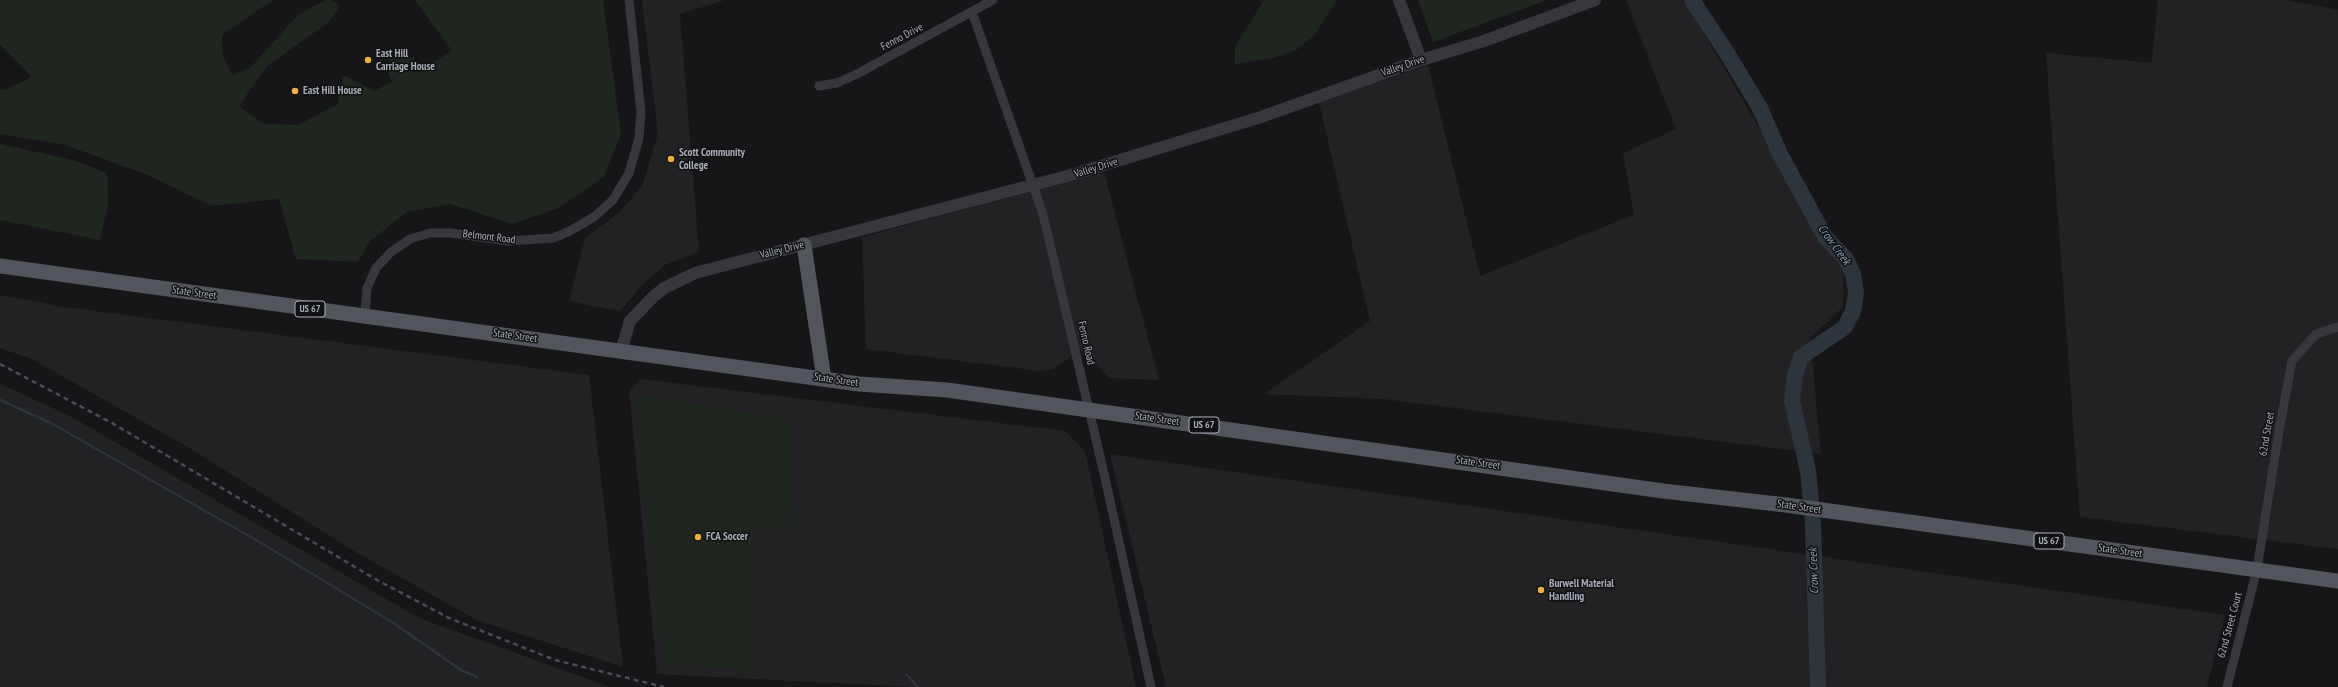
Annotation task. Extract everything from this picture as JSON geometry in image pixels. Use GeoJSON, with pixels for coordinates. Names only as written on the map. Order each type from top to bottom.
{"type":"FeatureCollection","features":[{"type":"Feature","properties":{"kind":"main road"},"geometry":{"type":"LineString","coordinates":[[804,245],[824,379]]}},
{"type":"Feature","properties":{"kind":"main road","name":"State Street"},"geometry":{"type":"LineString","coordinates":[[0,266],[621,350],[859,384],[947,390],[1089,409],[1663,491],[1786,505],[2338,581]]}},
{"type":"Feature","properties":{"kind":"street","name":"Belmont Road"},"geometry":{"type":"LineString","coordinates":[[365,316],[367,288],[376,268],[391,252],[410,239],[430,233],[451,233],[508,241],[553,238],[568,232],[594,217],[613,200],[629,173],[639,138],[641,112],[629,0]]}},
{"type":"Feature","properties":{"kind":"street","name":"Fenno Drive"},"geometry":{"type":"LineString","coordinates":[[819,86],[837,84],[993,0]]}},
{"type":"Feature","properties":{"kind":"street"},"geometry":{"type":"LineString","coordinates":[[1399,0],[1420,60]]}},
{"type":"Feature","properties":{"kind":"street","name":"Valley Drive"},"geometry":{"type":"LineString","coordinates":[[621,350],[630,321],[664,288],[695,273],[1071,175],[1261,117],[1420,60],[1484,41],[1595,0]]}},
{"type":"Feature","properties":{"kind":"street","name":"Fenno Road"},"geometry":{"type":"LineString","coordinates":[[972,12],[1043,214],[1089,409],[1151,687]]}},
{"type":"Feature","properties":{"kind":"street","name":"62nd Street"},"geometry":{"type":"LineString","coordinates":[[2257,569],[2292,361],[2316,334],[2338,327]]}},
{"type":"Feature","properties":{"kind":"street","name":"62nd Street Court"},"geometry":{"type":"LineString","coordinates":[[2227,687],[2257,569]]}},
{"type":"Feature","properties":{"kind":"shaded area"},"geometry":{"type":"Polygon","coordinates":[[[0,0],[273,0],[222,35],[222,53],[232,75],[250,68],[298,15],[326,0],[331,0],[340,6],[329,22],[267,66],[239,106],[264,124],[298,125],[338,104],[343,75],[374,91],[392,82],[385,64],[399,49],[425,67],[452,51],[415,0],[603,0],[621,134],[604,177],[558,208],[512,224],[450,204],[407,212],[370,241],[358,262],[296,259],[279,199],[212,206],[148,175],[65,145],[0,134],[0,89],[5,90],[32,77],[0,45],[0,0]]]}},
{"type":"Feature","properties":{"kind":"shaded area","name":"Scott Community College"},"geometry":{"type":"Polygon","coordinates":[[[642,0],[725,0],[680,14],[699,252],[665,265],[641,286],[620,311],[569,301],[585,238],[621,211],[643,184],[658,134],[642,0]]]}},
{"type":"Feature","properties":{"kind":"shaded area"},"geometry":{"type":"Polygon","coordinates":[[[1264,0],[1337,0],[1314,36],[1296,50],[1276,57],[1235,64],[1235,47],[1264,0]]]}},
{"type":"Feature","properties":{"kind":"shaded area"},"geometry":{"type":"Polygon","coordinates":[[[1418,0],[1547,0],[1433,42],[1418,0]]]}},
{"type":"Feature","properties":{"kind":"shaded area"},"geometry":{"type":"Polygon","coordinates":[[[1626,0],[1684,0],[1844,272],[1843,307],[1810,338],[1821,454],[1384,399],[1264,394],[1370,321],[1319,102],[1428,65],[1480,276],[1634,215],[1623,153],[1676,129],[1626,0]]]}},
{"type":"Feature","properties":{"kind":"shaded area"},"geometry":{"type":"Polygon","coordinates":[[[2158,0],[2285,0],[2338,10],[2338,549],[2080,517],[2046,53],[2152,63],[2158,0]]]}},
{"type":"Feature","properties":{"kind":"shaded area"},"geometry":{"type":"Polygon","coordinates":[[[0,144],[73,160],[107,173],[108,204],[100,240],[0,220],[0,144]]]}},
{"type":"Feature","properties":{"kind":"shaded area"},"geometry":{"type":"Polygon","coordinates":[[[1104,172],[1159,380],[1110,378],[1080,350],[1055,368],[1040,371],[866,349],[862,237],[1104,172]]]}},
{"type":"Feature","properties":{"kind":"shaded area"},"geometry":{"type":"Polygon","coordinates":[[[0,295],[64,307],[589,375],[623,667],[477,620],[359,554],[186,446],[32,359],[0,348],[0,295]]]}},
{"type":"Feature","properties":{"kind":"shaded area"},"geometry":{"type":"Polygon","coordinates":[[[640,379],[1065,431],[1085,451],[1136,687],[914,687],[657,674],[629,392],[640,379]]]}},
{"type":"Feature","properties":{"kind":"shaded area"},"geometry":{"type":"Polygon","coordinates":[[[0,384],[70,416],[419,618],[610,687],[0,687],[0,384]]]}},
{"type":"Feature","properties":{"kind":"shaded area","name":"FCA Soccer"},"geometry":{"type":"Polygon","coordinates":[[[648,396],[792,420],[795,526],[748,527],[749,546],[753,547],[751,671],[664,663],[634,401],[648,396]]]}},
{"type":"Feature","properties":{"kind":"shaded area"},"geometry":{"type":"Polygon","coordinates":[[[1110,454],[2225,615],[2207,687],[1166,687],[1110,454]]]}},
{"type":"Feature","properties":{"kind":"waterway","name":"Crow Creek"},"geometry":{"type":"LineString","coordinates":[[1692,0],[1725,50],[1760,108],[1779,152],[1825,237],[1846,259],[1853,274],[1856,293],[1853,311],[1845,327],[1801,357],[1795,375],[1792,401],[1808,471],[1813,522],[1818,687]]}},
{"type":"Feature","properties":{"kind":"waterway"},"geometry":{"type":"LineString","coordinates":[[0,400],[51,423],[263,544],[395,624],[461,670],[477,677]]}},
{"type":"Feature","properties":{"kind":"waterway"},"geometry":{"type":"LineString","coordinates":[[906,674],[918,687]]}},
{"type":"Feature","properties":{"kind":"railway"},"geometry":{"type":"LineString","coordinates":[[0,364],[112,423],[377,580],[449,618],[555,660],[664,687]]}},
{"type":"Feature","properties":{"kind":"place","name":"East Hill Carriage House"},"geometry":{"type":"Point","coordinates":[368,60]}},
{"type":"Feature","properties":{"kind":"place","name":"East Hill House"},"geometry":{"type":"Point","coordinates":[295,91]}},
{"type":"Feature","properties":{"kind":"place","name":"Scott Community College"},"geometry":{"type":"Point","coordinates":[671,159]}},
{"type":"Feature","properties":{"kind":"place","name":"FCA Soccer"},"geometry":{"type":"Point","coordinates":[698,537]}},
{"type":"Feature","properties":{"kind":"place","name":"Burwell Material Handling"},"geometry":{"type":"Point","coordinates":[1541,590]}}]}
